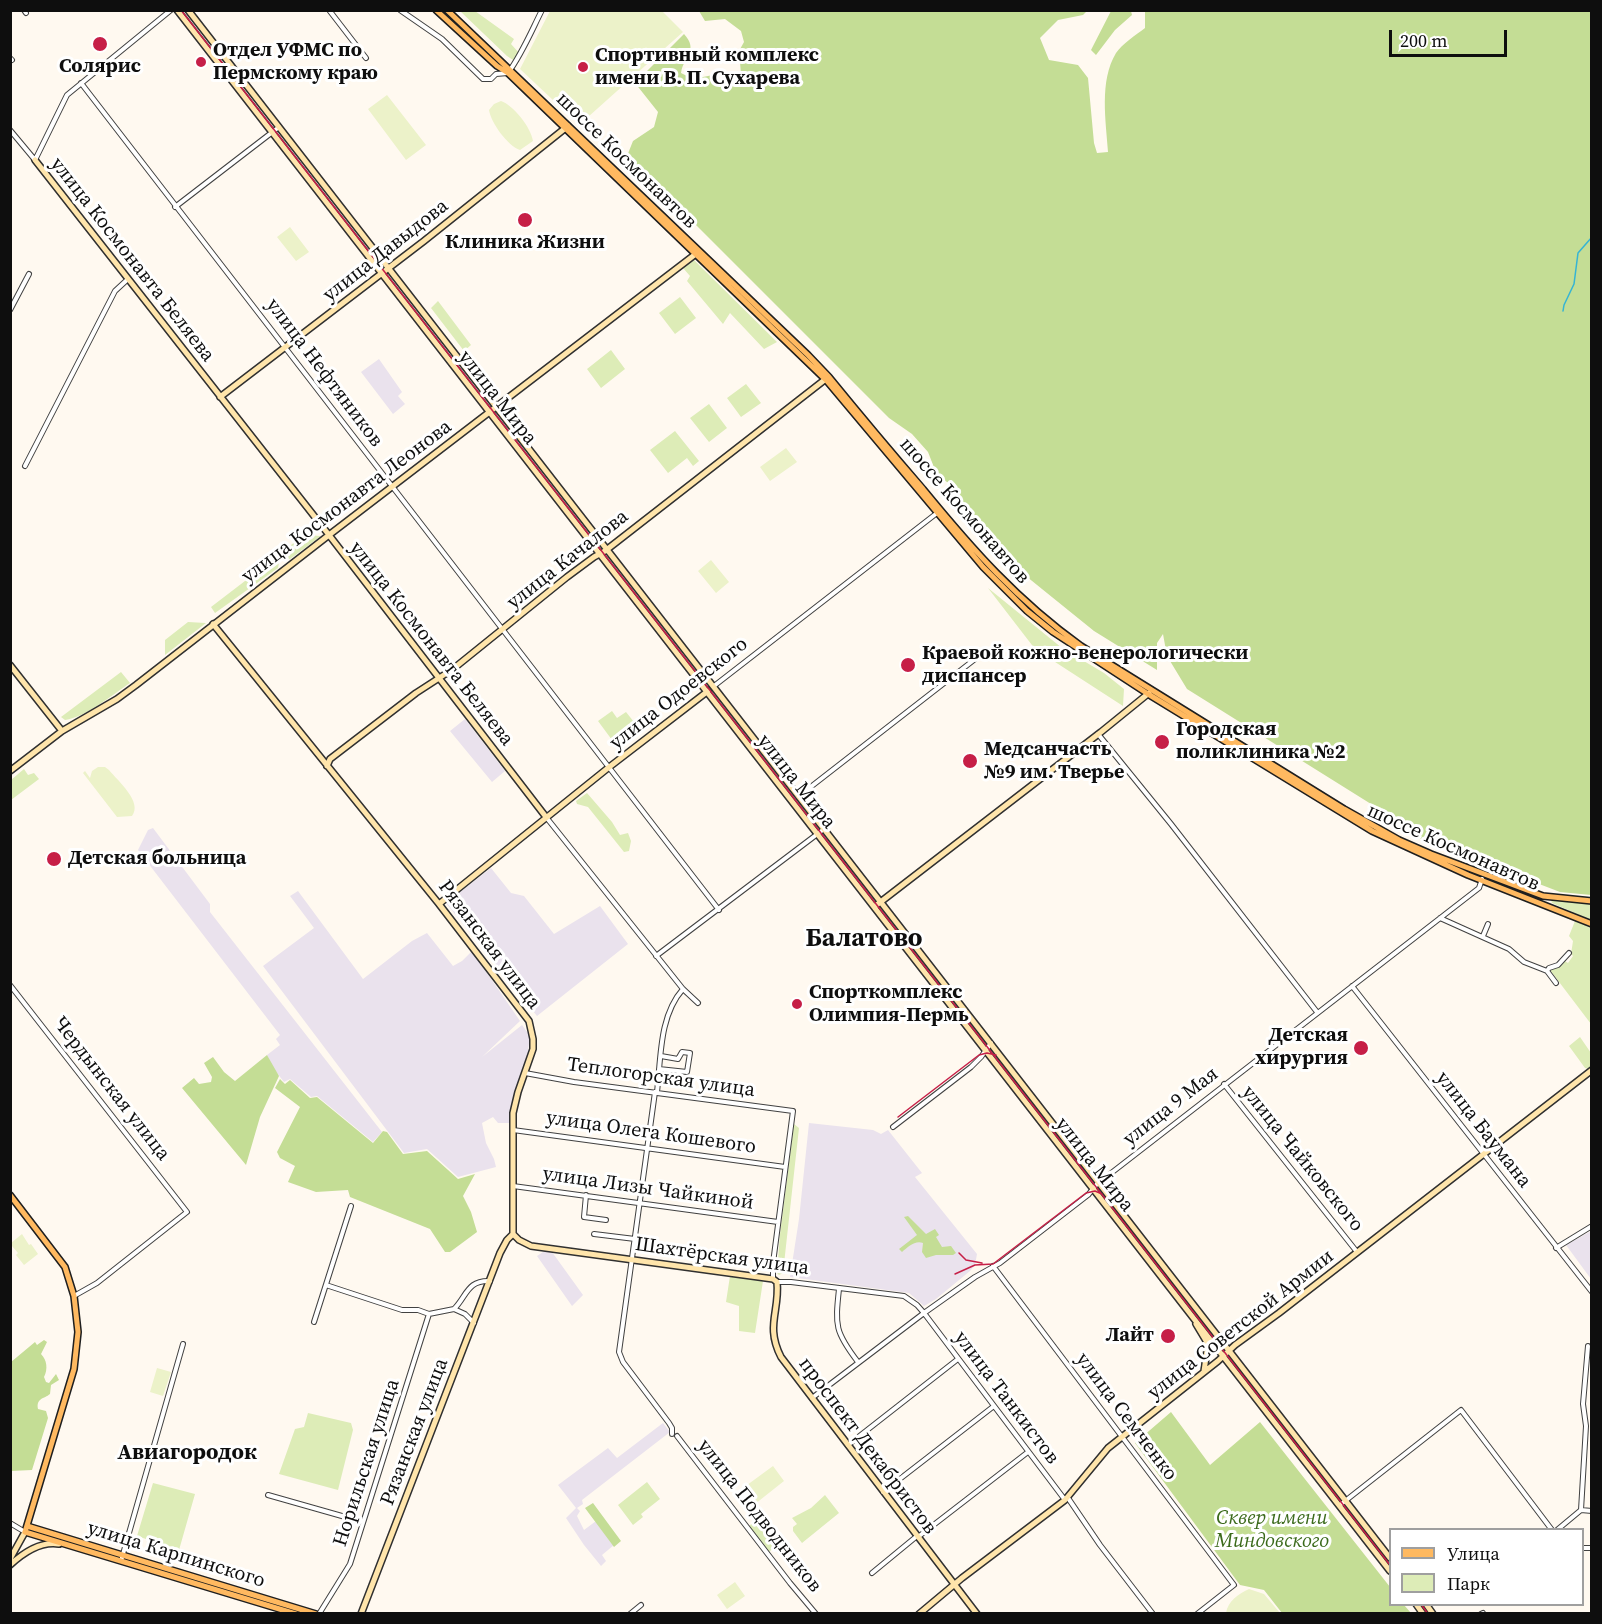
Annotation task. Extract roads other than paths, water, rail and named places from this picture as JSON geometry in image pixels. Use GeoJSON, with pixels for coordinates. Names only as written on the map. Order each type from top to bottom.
{"type":"FeatureCollection","features":[{"type":"Feature","properties":{"kind":"main road","name":"улица Мира"},"geometry":{"type":"LineString","coordinates":[[177,10],[1389,1570]]}},
{"type":"Feature","properties":{"kind":"main road","name":"улица Мира"},"geometry":{"type":"LineString","coordinates":[[188,10],[1389,1557]]}},
{"type":"Feature","properties":{"kind":"main road","name":"шоссе Космонавтов"},"geometry":{"type":"LineString","coordinates":[[436,10],[497,66],[509,72]]}},
{"type":"Feature","properties":{"kind":"main road","name":"шоссе Космонавтов"},"geometry":{"type":"LineString","coordinates":[[447,10],[566,128],[827,378],[938,512],[986,565],[1030,607],[1081,646],[1150,691],[1374,826],[1418,848],[1592,924]]}},
{"type":"Feature","properties":{"kind":"main road","name":"улица Давыдова"},"geometry":{"type":"LineString","coordinates":[[220,397],[382,274],[566,128]]}},
{"type":"Feature","properties":{"kind":"main road","name":"улица Космонавта Беляева"},"geometry":{"type":"LineString","coordinates":[[35,160],[329,535],[546,818]]}},
{"type":"Feature","properties":{"kind":"main road","name":"улица Космонавта Леонова"},"geometry":{"type":"LineString","coordinates":[[10,771],[62,731],[117,699],[697,253]]}},
{"type":"Feature","properties":{"kind":"main road","name":"улица Качалова"},"geometry":{"type":"LineString","coordinates":[[327,765],[330,759],[502,630],[567,577],[600,555],[827,378]]}},
{"type":"Feature","properties":{"kind":"main road","name":"Рязанская улица"},"geometry":{"type":"LineString","coordinates":[[213,624],[439,904],[529,1022],[533,1039],[533,1049],[515,1102],[513,1234],[507,1240],[490,1281],[361,1614]]}},
{"type":"Feature","properties":{"kind":"main road"},"geometry":{"type":"LineString","coordinates":[[10,665],[62,731]]}},
{"type":"Feature","properties":{"kind":"main road","name":"улица Одоевского"},"geometry":{"type":"LineString","coordinates":[[439,904],[714,686]]}},
{"type":"Feature","properties":{"kind":"main road"},"geometry":{"type":"LineString","coordinates":[[874,907],[1098,734],[1150,691]]}},
{"type":"Feature","properties":{"kind":"main road","name":"шоссе Космонавтов"},"geometry":{"type":"LineString","coordinates":[[1483,877],[1543,896],[1592,901]]}},
{"type":"Feature","properties":{"kind":"main road","name":"улица Советской Армии"},"geometry":{"type":"LineString","coordinates":[[919,1614],[1066,1499],[1108,1448],[1229,1350],[1592,1070]]}},
{"type":"Feature","properties":{"kind":"main road"},"geometry":{"type":"LineString","coordinates":[[10,1195],[59,1257],[67,1274],[74,1296],[78,1345],[74,1369],[26,1529],[10,1559]]}},
{"type":"Feature","properties":{"kind":"main road","name":"Шахтёрская улица"},"geometry":{"type":"LineString","coordinates":[[513,1234],[531,1246],[775,1280]]}},
{"type":"Feature","properties":{"kind":"main road","name":"проспект Декабристов"},"geometry":{"type":"LineString","coordinates":[[775,1280],[778,1290],[773,1320],[775,1342],[784,1361],[977,1614]]}},
{"type":"Feature","properties":{"kind":"main road"},"geometry":{"type":"LineString","coordinates":[[1195,1320],[1198,1330],[1208,1344],[1203,1372]]}},
{"type":"Feature","properties":{"kind":"main road","name":"улица Карпинского"},"geometry":{"type":"LineString","coordinates":[[26,1529],[67,1545],[122,1558]]}},
{"type":"Feature","properties":{"kind":"main road","name":"улица Карпинского"},"geometry":{"type":"LineString","coordinates":[[26,1529],[218,1587],[318,1614]]}},
{"type":"Feature","properties":{"kind":"main road"},"geometry":{"type":"LineString","coordinates":[[10,1565],[21,1556],[44,1544],[67,1545]]}},
{"type":"Feature","properties":{"kind":"main road","name":"улица Карпинского"},"geometry":{"type":"LineString","coordinates":[[233,1591],[296,1614]]}},
{"type":"Feature","properties":{"kind":"street"},"geometry":{"type":"LineString","coordinates":[[35,160],[67,95],[171,10]]}},
{"type":"Feature","properties":{"kind":"street"},"geometry":{"type":"LineString","coordinates":[[329,10],[366,58]]}},
{"type":"Feature","properties":{"kind":"street"},"geometry":{"type":"LineString","coordinates":[[400,10],[442,39],[483,79],[491,80],[496,74],[509,72],[521,55],[542,10]]}},
{"type":"Feature","properties":{"kind":"street","name":"улица Нефтяников"},"geometry":{"type":"LineString","coordinates":[[81,83],[718,910]]}},
{"type":"Feature","properties":{"kind":"street"},"geometry":{"type":"LineString","coordinates":[[175,207],[279,127]]}},
{"type":"Feature","properties":{"kind":"street","name":"улица Космонавта Беляева"},"geometry":{"type":"LineString","coordinates":[[10,130],[35,160]]}},
{"type":"Feature","properties":{"kind":"street"},"geometry":{"type":"LineString","coordinates":[[10,309],[29,274]]}},
{"type":"Feature","properties":{"kind":"street"},"geometry":{"type":"LineString","coordinates":[[25,466],[115,291],[128,279]]}},
{"type":"Feature","properties":{"kind":"street","name":"улица Одоевского"},"geometry":{"type":"LineString","coordinates":[[714,686],[938,512]]}},
{"type":"Feature","properties":{"kind":"street"},"geometry":{"type":"LineString","coordinates":[[799,796],[979,656]]}},
{"type":"Feature","properties":{"kind":"street"},"geometry":{"type":"LineString","coordinates":[[1098,734],[1317,1012]]}},
{"type":"Feature","properties":{"kind":"street","name":"улица Космонавта Беляева"},"geometry":{"type":"LineString","coordinates":[[546,818],[682,989],[698,1003]]}},
{"type":"Feature","properties":{"kind":"street"},"geometry":{"type":"LineString","coordinates":[[656,956],[825,828]]}},
{"type":"Feature","properties":{"kind":"street","name":"улица 9 Мая"},"geometry":{"type":"LineString","coordinates":[[811,1398],[1088,1195],[1100,1182],[1224,1084],[1479,888],[1483,877]]}},
{"type":"Feature","properties":{"kind":"street"},"geometry":{"type":"LineString","coordinates":[[1439,917],[1509,949],[1524,962],[1547,971],[1556,983]]}},
{"type":"Feature","properties":{"kind":"street"},"geometry":{"type":"LineString","coordinates":[[1483,936],[1488,924]]}},
{"type":"Feature","properties":{"kind":"street"},"geometry":{"type":"LineString","coordinates":[[1547,971],[1558,965],[1569,953]]}},
{"type":"Feature","properties":{"kind":"street","name":"Чердынская улица"},"geometry":{"type":"LineString","coordinates":[[10,985],[187,1212],[97,1283],[74,1296]]}},
{"type":"Feature","properties":{"kind":"street","name":"улица Баумана"},"geometry":{"type":"LineString","coordinates":[[1351,986],[1592,1292]]}},
{"type":"Feature","properties":{"kind":"street"},"geometry":{"type":"LineString","coordinates":[[672,1434],[669,1423],[618,1352],[666,1018],[671,1005],[682,989]]}},
{"type":"Feature","properties":{"kind":"street"},"geometry":{"type":"LineString","coordinates":[[893,1127],[971,1067],[991,1042]]}},
{"type":"Feature","properties":{"kind":"street"},"geometry":{"type":"LineString","coordinates":[[659,1069],[687,1072],[690,1053],[682,1053],[678,1059],[661,1056]]}},
{"type":"Feature","properties":{"kind":"street","name":"Теплогорская улица"},"geometry":{"type":"LineString","coordinates":[[525,1073],[793,1111]]}},
{"type":"Feature","properties":{"kind":"street","name":"улица Чайковского"},"geometry":{"type":"LineString","coordinates":[[1224,1084],[1358,1252]]}},
{"type":"Feature","properties":{"kind":"street","name":"проспект Декабристов"},"geometry":{"type":"LineString","coordinates":[[775,1280],[773,1263],[793,1111]]}},
{"type":"Feature","properties":{"kind":"street","name":"улица Олега Кошевого"},"geometry":{"type":"LineString","coordinates":[[513,1130],[785,1167]]}},
{"type":"Feature","properties":{"kind":"street","name":"улица Лизы Чайкиной"},"geometry":{"type":"LineString","coordinates":[[513,1186],[778,1222]]}},
{"type":"Feature","properties":{"kind":"street"},"geometry":{"type":"LineString","coordinates":[[586,1195],[584,1217],[606,1220]]}},
{"type":"Feature","properties":{"kind":"street"},"geometry":{"type":"LineString","coordinates":[[314,1322],[351,1206]]}},
{"type":"Feature","properties":{"kind":"street"},"geometry":{"type":"LineString","coordinates":[[1556,1248],[1592,1226]]}},
{"type":"Feature","properties":{"kind":"street"},"geometry":{"type":"LineString","coordinates":[[594,1234],[635,1239]]}},
{"type":"Feature","properties":{"kind":"street","name":"улица Семченко"},"geometry":{"type":"LineString","coordinates":[[993,1266],[1234,1585],[1197,1614]]}},
{"type":"Feature","properties":{"kind":"street"},"geometry":{"type":"LineString","coordinates":[[454,1309],[478,1280],[490,1281]]}},
{"type":"Feature","properties":{"kind":"street","name":"Шахтёрская улица"},"geometry":{"type":"LineString","coordinates":[[775,1280],[904,1296],[924,1313]]}},
{"type":"Feature","properties":{"kind":"street"},"geometry":{"type":"LineString","coordinates":[[326,1285],[402,1310],[418,1310],[429,1314],[454,1309],[465,1314],[474,1323]]}},
{"type":"Feature","properties":{"kind":"street"},"geometry":{"type":"LineString","coordinates":[[839,1289],[836,1320],[839,1334],[858,1362]]}},
{"type":"Feature","properties":{"kind":"street","name":"улица Танкистов"},"geometry":{"type":"LineString","coordinates":[[924,1313],[1153,1614]]}},
{"type":"Feature","properties":{"kind":"street","name":"Норильская улица"},"geometry":{"type":"LineString","coordinates":[[318,1614],[350,1564],[429,1314]]}},
{"type":"Feature","properties":{"kind":"street"},"geometry":{"type":"LineString","coordinates":[[122,1558],[183,1344]]}},
{"type":"Feature","properties":{"kind":"street"},"geometry":{"type":"LineString","coordinates":[[1581,1510],[1586,1425],[1583,1404],[1588,1346]]}},
{"type":"Feature","properties":{"kind":"street"},"geometry":{"type":"LineString","coordinates":[[847,1446],[958,1359]]}},
{"type":"Feature","properties":{"kind":"street"},"geometry":{"type":"LineString","coordinates":[[883,1493],[994,1406]]}},
{"type":"Feature","properties":{"kind":"street"},"geometry":{"type":"LineString","coordinates":[[1340,1505],[1461,1410],[1550,1528]]}},
{"type":"Feature","properties":{"kind":"street","name":"улица Подводников"},"geometry":{"type":"LineString","coordinates":[[677,1436],[816,1614]]}},
{"type":"Feature","properties":{"kind":"street"},"geometry":{"type":"LineString","coordinates":[[872,1573],[1028,1452]]}},
{"type":"Feature","properties":{"kind":"street"},"geometry":{"type":"LineString","coordinates":[[268,1495],[363,1522]]}},
{"type":"Feature","properties":{"kind":"street"},"geometry":{"type":"LineString","coordinates":[[1559,1528],[1581,1510],[1592,1511]]}},
{"type":"Feature","properties":{"kind":"street"},"geometry":{"type":"LineString","coordinates":[[13,1524],[26,1529]]}},
{"type":"Feature","properties":{"kind":"street"},"geometry":{"type":"LineString","coordinates":[[630,1614],[641,1605]]}},
{"type":"Feature","properties":{"kind":"waterway"},"geometry":{"type":"LineString","coordinates":[[1563,311],[1574,284],[1578,253],[1592,237]]}},
{"type":"Feature","properties":{"kind":"tram line"},"geometry":{"type":"LineString","coordinates":[[181,10],[1389,1564]]}},
{"type":"Feature","properties":{"kind":"tram line"},"geometry":{"type":"LineString","coordinates":[[898,1117],[979,1055],[987,1053],[996,1055]]}},
{"type":"Feature","properties":{"kind":"tram line"},"geometry":{"type":"LineString","coordinates":[[955,1274],[975,1265],[993,1264],[1086,1193],[1095,1191],[1102,1194]]}},
{"type":"Feature","properties":{"kind":"tram line"},"geometry":{"type":"LineString","coordinates":[[959,1253],[966,1260],[982,1263]]}},
{"type":"Feature","properties":{"kind":"tram line"},"geometry":{"type":"LineString","coordinates":[[1422,1606],[1428,1614]]}},
{"type":"Feature","properties":{"kind":"place","name":"Солярис"},"geometry":{"type":"Point","coordinates":[100,44]}},
{"type":"Feature","properties":{"kind":"place","name":"Отдел УФМС по Пермскому краю"},"geometry":{"type":"Point","coordinates":[201,62]}},
{"type":"Feature","properties":{"kind":"place","name":"Спортивный комплекс имени В. П. Сухарева"},"geometry":{"type":"Point","coordinates":[583,67]}},
{"type":"Feature","properties":{"kind":"place","name":"Клиника Жизни"},"geometry":{"type":"Point","coordinates":[525,220]}},
{"type":"Feature","properties":{"kind":"place","name":"Краевой кожно-венерологически диспансер"},"geometry":{"type":"Point","coordinates":[908,665]}},
{"type":"Feature","properties":{"kind":"place","name":"Городская поликлиника №2"},"geometry":{"type":"Point","coordinates":[1162,742]}},
{"type":"Feature","properties":{"kind":"place","name":"Медсанчасть №9 им. Тверье"},"geometry":{"type":"Point","coordinates":[970,761]}},
{"type":"Feature","properties":{"kind":"place","name":"Детская больница"},"geometry":{"type":"Point","coordinates":[54,859]}},
{"type":"Feature","properties":{"kind":"place","name":"Спорткомплекс Олимпия-Пермь"},"geometry":{"type":"Point","coordinates":[797,1004]}},
{"type":"Feature","properties":{"kind":"place","name":"Детская хирургия"},"geometry":{"type":"Point","coordinates":[1361,1048]}},
{"type":"Feature","properties":{"kind":"place","name":"Лайт"},"geometry":{"type":"Point","coordinates":[1168,1336]}},
{"type":"Feature","properties":{"kind":"district","name":"Балатово"},"geometry":{"type":"Point","coordinates":[864,939]}},
{"type":"Feature","properties":{"kind":"district","name":"Авиагородок"},"geometry":{"type":"Point","coordinates":[187,1453]}},
{"type":"Feature","properties":{"kind":"park label","name":"Сквер имени Миндовского"},"geometry":{"type":"Point","coordinates":[1272,1530]}}]}
